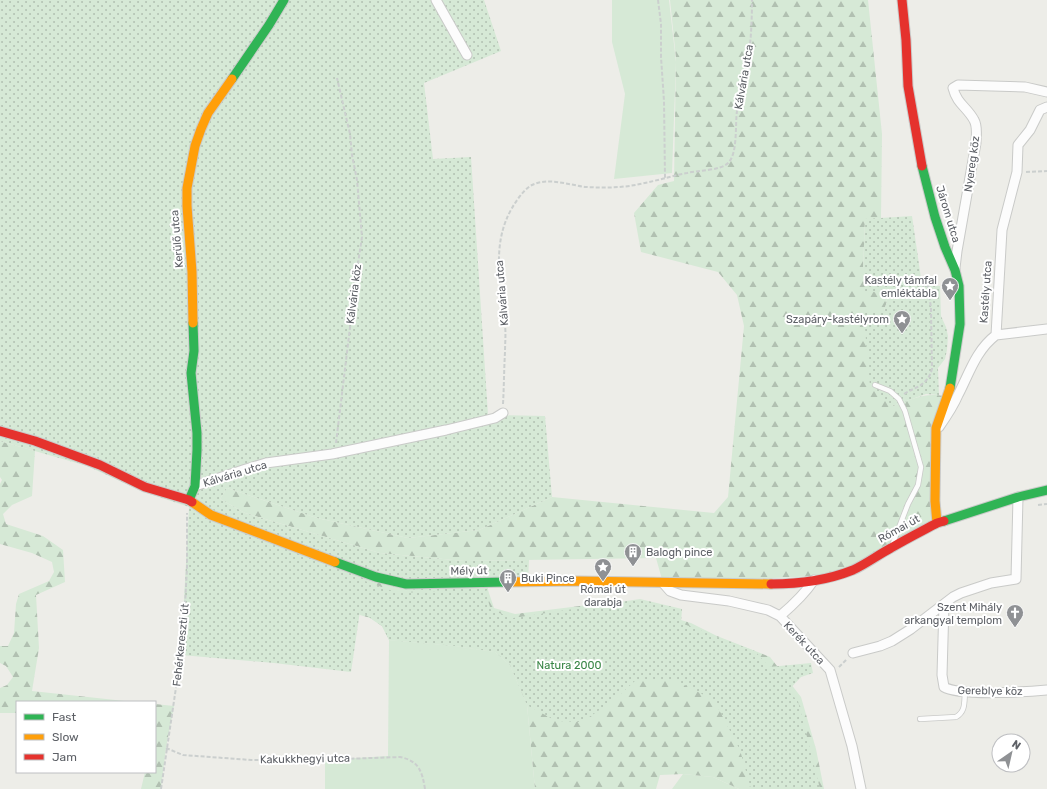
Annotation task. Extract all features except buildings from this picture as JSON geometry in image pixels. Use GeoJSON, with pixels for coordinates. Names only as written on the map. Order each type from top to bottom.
{"type":"FeatureCollection","features":[{"type":"Feature","properties":{"kind":"street","name":"Kerülő utca"},"geometry":{"type":"LineString","coordinates":[[189,500],[195,486],[197,433],[191,373],[194,351],[192,272],[186,188],[195,146],[208,113],[269,25],[284,0]]}},
{"type":"Feature","properties":{"kind":"street"},"geometry":{"type":"LineString","coordinates":[[436,0],[467,55]]}},
{"type":"Feature","properties":{"kind":"street","name":"Járom utca"},"geometry":{"type":"LineString","coordinates":[[902,0],[906,40],[908,86],[921,161],[935,217],[945,247],[955,270],[959,286],[960,324],[951,385],[948,397],[939,417],[936,432]]}},
{"type":"Feature","properties":{"kind":"street","name":"Nyereg köz"},"geometry":{"type":"LineString","coordinates":[[955,270],[977,129],[974,120],[955,97],[953,88],[958,85],[1025,87],[1047,92]]}},
{"type":"Feature","properties":{"kind":"street","name":"Kastély utca"},"geometry":{"type":"LineString","coordinates":[[936,432],[958,397],[981,350],[996,335],[1002,230],[1017,172],[1018,145],[1030,130],[1040,110],[1047,107]]}},
{"type":"Feature","properties":{"kind":"street"},"geometry":{"type":"LineString","coordinates":[[996,335],[1047,329]]}},
{"type":"Feature","properties":{"kind":"street","name":"Kálvária utca"},"geometry":{"type":"LineString","coordinates":[[195,486],[266,464],[332,454],[476,423],[496,418],[503,413]]}},
{"type":"Feature","properties":{"kind":"street","name":"Mély út"},"geometry":{"type":"LineString","coordinates":[[0,431],[35,441],[100,465],[145,487],[189,500],[221,520],[390,581],[406,584],[577,581],[775,584],[814,580]]}},
{"type":"Feature","properties":{"kind":"street"},"geometry":{"type":"LineString","coordinates":[[936,432],[935,501],[937,522]]}},
{"type":"Feature","properties":{"kind":"street","name":"Római út"},"geometry":{"type":"LineString","coordinates":[[814,580],[839,575],[849,571],[937,522],[1018,497],[1047,490]]}},
{"type":"Feature","properties":{"kind":"street"},"geometry":{"type":"LineString","coordinates":[[853,653],[880,646],[892,641],[911,629],[961,592],[991,583],[1016,579],[1018,497]]}},
{"type":"Feature","properties":{"kind":"street"},"geometry":{"type":"LineString","coordinates":[[780,616],[794,605],[814,580]]}},
{"type":"Feature","properties":{"kind":"street","name":"Kerék utca"},"geometry":{"type":"LineString","coordinates":[[663,583],[670,591],[681,595],[729,601],[768,610],[780,616],[830,670],[852,746],[861,789]]}},
{"type":"Feature","properties":{"kind":"street","name":"Gereblye köz"},"geometry":{"type":"LineString","coordinates":[[944,604],[942,675],[944,687],[965,692],[1047,690]]}},
{"type":"Feature","properties":{"kind":"lane"},"geometry":{"type":"LineString","coordinates":[[875,385],[890,392],[899,399],[905,411],[921,466],[918,485],[908,504],[892,547]]}},
{"type":"Feature","properties":{"kind":"lane"},"geometry":{"type":"LineString","coordinates":[[920,719],[956,717],[961,714],[964,709],[965,692]]}},
{"type":"Feature","properties":{"kind":"path"},"geometry":{"type":"LineString","coordinates":[[658,0],[661,24],[661,57],[664,101],[664,178]]}},
{"type":"Feature","properties":{"kind":"path","name":"Kálvária utca"},"geometry":{"type":"LineString","coordinates":[[503,413],[505,326],[499,283],[499,248],[502,230],[515,204],[530,185],[539,182],[547,181],[586,187],[614,188],[640,184],[687,173],[721,168],[728,164],[732,158],[737,112],[745,80],[752,33],[752,0]]}},
{"type":"Feature","properties":{"kind":"path","name":"Kálvária köz"},"geometry":{"type":"LineString","coordinates":[[332,454],[337,441],[356,270],[362,237],[357,180],[350,134],[337,78]]}},
{"type":"Feature","properties":{"kind":"path"},"geometry":{"type":"LineString","coordinates":[[1017,172],[1047,171]]}},
{"type":"Feature","properties":{"kind":"path"},"geometry":{"type":"LineString","coordinates":[[899,399],[902,394],[920,386],[930,376],[932,369],[931,308],[928,286],[923,286],[923,282],[931,283]]}},
{"type":"Feature","properties":{"kind":"path","name":"Fehérkereszti út"},"geometry":{"type":"LineString","coordinates":[[160,789],[183,640],[187,568],[187,510],[189,500]]}},
{"type":"Feature","properties":{"kind":"path"},"geometry":{"type":"LineString","coordinates":[[833,681],[840,665],[853,653]]}},
{"type":"Feature","properties":{"kind":"path","name":"Kakukkhegyi utca"},"geometry":{"type":"LineString","coordinates":[[166,748],[183,755],[251,760],[314,760],[400,757],[413,761],[418,766],[425,789]]}},
{"type":"Feature","properties":{"kind":"green space"},"geometry":{"type":"Polygon","coordinates":[[[0,0],[484,0],[501,51],[424,83],[433,159],[471,157],[488,415],[545,416],[552,497],[479,530],[408,538],[317,518],[227,488],[220,499],[245,513],[380,553],[464,561],[529,560],[528,582],[488,584],[488,590],[485,591],[491,610],[513,618],[640,599],[682,609],[681,623],[755,651],[769,667],[811,663],[813,673],[801,677],[788,691],[798,701],[820,789],[751,789],[740,750],[714,700],[672,679],[636,680],[614,700],[582,722],[556,721],[527,705],[510,665],[495,652],[456,646],[389,640],[382,626],[360,611],[351,672],[274,663],[181,655],[189,507],[144,492],[87,466],[0,441],[0,0]],[[365,578],[365,581],[398,593],[448,591],[399,589],[365,578]]]}},
{"type":"Feature","properties":{"kind":"green space"},"geometry":{"type":"Polygon","coordinates":[[[612,0],[669,0],[676,62],[672,173],[614,179],[625,94],[612,42],[612,0]]]}},
{"type":"Feature","properties":{"kind":"green space"},"geometry":{"type":"Polygon","coordinates":[[[670,0],[868,0],[882,134],[881,218],[865,220],[863,270],[887,301],[884,311],[865,311],[893,406],[913,398],[926,395],[940,395],[948,397],[939,417],[937,523],[839,575],[663,583],[656,558],[464,561],[380,553],[245,513],[220,499],[227,488],[317,518],[408,538],[479,530],[552,497],[714,513],[728,497],[744,326],[737,295],[718,272],[641,252],[634,213],[658,185],[674,181],[676,58],[670,0]]]}},
{"type":"Feature","properties":{"kind":"green space"},"geometry":{"type":"Polygon","coordinates":[[[912,216],[922,285],[940,286],[941,316],[948,336],[947,350],[945,359],[938,368],[939,395],[926,394],[893,406],[870,387],[865,311],[884,311],[887,301],[882,293],[865,291],[863,270],[865,219],[912,216]]]}},
{"type":"Feature","properties":{"kind":"green space"},"geometry":{"type":"Polygon","coordinates":[[[0,441],[35,451],[32,496],[12,505],[3,514],[6,524],[43,536],[63,550],[65,582],[36,595],[39,648],[32,691],[125,701],[16,701],[16,713],[0,713],[0,688],[7,685],[13,677],[6,666],[0,663],[0,646],[8,646],[14,633],[16,604],[19,594],[49,581],[54,572],[52,562],[32,553],[0,544],[0,484],[2,480],[0,477],[0,441]]]}},
{"type":"Feature","properties":{"kind":"green space","name":"Natura 2000"},"geometry":{"type":"Polygon","coordinates":[[[208,535],[454,591],[488,590],[494,608],[515,614],[596,604],[658,613],[691,623],[717,636],[770,657],[801,697],[816,749],[824,789],[739,789],[713,777],[683,774],[660,775],[656,789],[535,789],[527,705],[510,665],[495,652],[456,646],[389,640],[382,626],[370,618],[360,615],[319,582],[208,535]]]}},
{"type":"Feature","properties":{"kind":"green space"},"geometry":{"type":"Polygon","coordinates":[[[389,640],[456,646],[495,652],[510,665],[527,705],[535,789],[325,789],[325,760],[388,756],[389,640]]]}},
{"type":"Feature","properties":{"kind":"green space"},"geometry":{"type":"Polygon","coordinates":[[[156,704],[174,706],[166,748],[161,789],[141,789],[145,773],[156,773],[156,704]]]}},
{"type":"Feature","properties":{"kind":"green space"},"geometry":{"type":"Polygon","coordinates":[[[683,774],[713,777],[739,789],[672,789],[683,774]]]}},
{"type":"Feature","properties":{"kind":"traffic: fast"},"geometry":{"type":"LineString","coordinates":[[232,79],[269,25],[284,0]]}},
{"type":"Feature","properties":{"kind":"traffic: fast"},"geometry":{"type":"LineString","coordinates":[[922,166],[935,217],[945,247],[955,270],[959,286],[960,324],[950,388]]}},
{"type":"Feature","properties":{"kind":"traffic: fast"},"geometry":{"type":"LineString","coordinates":[[189,500],[195,486],[197,450],[197,433],[191,373],[194,351],[193,323]]}},
{"type":"Feature","properties":{"kind":"traffic: fast"},"geometry":{"type":"LineString","coordinates":[[944,521],[1018,497],[1047,490]]}},
{"type":"Feature","properties":{"kind":"traffic: fast"},"geometry":{"type":"LineString","coordinates":[[335,562],[376,577],[406,584],[507,582]]}},
{"type":"Feature","properties":{"kind":"traffic: slow"},"geometry":{"type":"LineString","coordinates":[[193,323],[192,272],[187,188],[195,146],[201,129],[208,113],[232,79]]}},
{"type":"Feature","properties":{"kind":"traffic: slow"},"geometry":{"type":"LineString","coordinates":[[937,523],[935,501],[936,428],[950,388]]}},
{"type":"Feature","properties":{"kind":"traffic: slow"},"geometry":{"type":"LineString","coordinates":[[192,502],[211,515],[335,562]]}},
{"type":"Feature","properties":{"kind":"traffic: slow"},"geometry":{"type":"LineString","coordinates":[[507,582],[577,581],[771,584]]}},
{"type":"Feature","properties":{"kind":"traffic: jam"},"geometry":{"type":"LineString","coordinates":[[902,0],[906,40],[908,86],[922,166]]}},
{"type":"Feature","properties":{"kind":"traffic: jam"},"geometry":{"type":"LineString","coordinates":[[0,431],[35,441],[100,465],[145,487],[192,502]]}},
{"type":"Feature","properties":{"kind":"traffic: jam"},"geometry":{"type":"LineString","coordinates":[[771,584],[813,581],[853,570],[908,538],[944,521]]}},
{"type":"Feature","properties":{"kind":"place","name":"Kastély támfal emléktábla"},"geometry":{"type":"Point","coordinates":[950,301]}},
{"type":"Feature","properties":{"kind":"place","name":"Szapáry-kastélyrom"},"geometry":{"type":"Point","coordinates":[902,334]}},
{"type":"Feature","properties":{"kind":"place","name":"Balogh pince"},"geometry":{"type":"Point","coordinates":[633,567]}},
{"type":"Feature","properties":{"kind":"place","name":"Római út darabja"},"geometry":{"type":"Point","coordinates":[603,582]}},
{"type":"Feature","properties":{"kind":"place","name":"Buki Pince"},"geometry":{"type":"Point","coordinates":[508,593]}},
{"type":"Feature","properties":{"kind":"place","name":"Szent Mihály arkangyal templom"},"geometry":{"type":"Point","coordinates":[1015,628]}}]}
